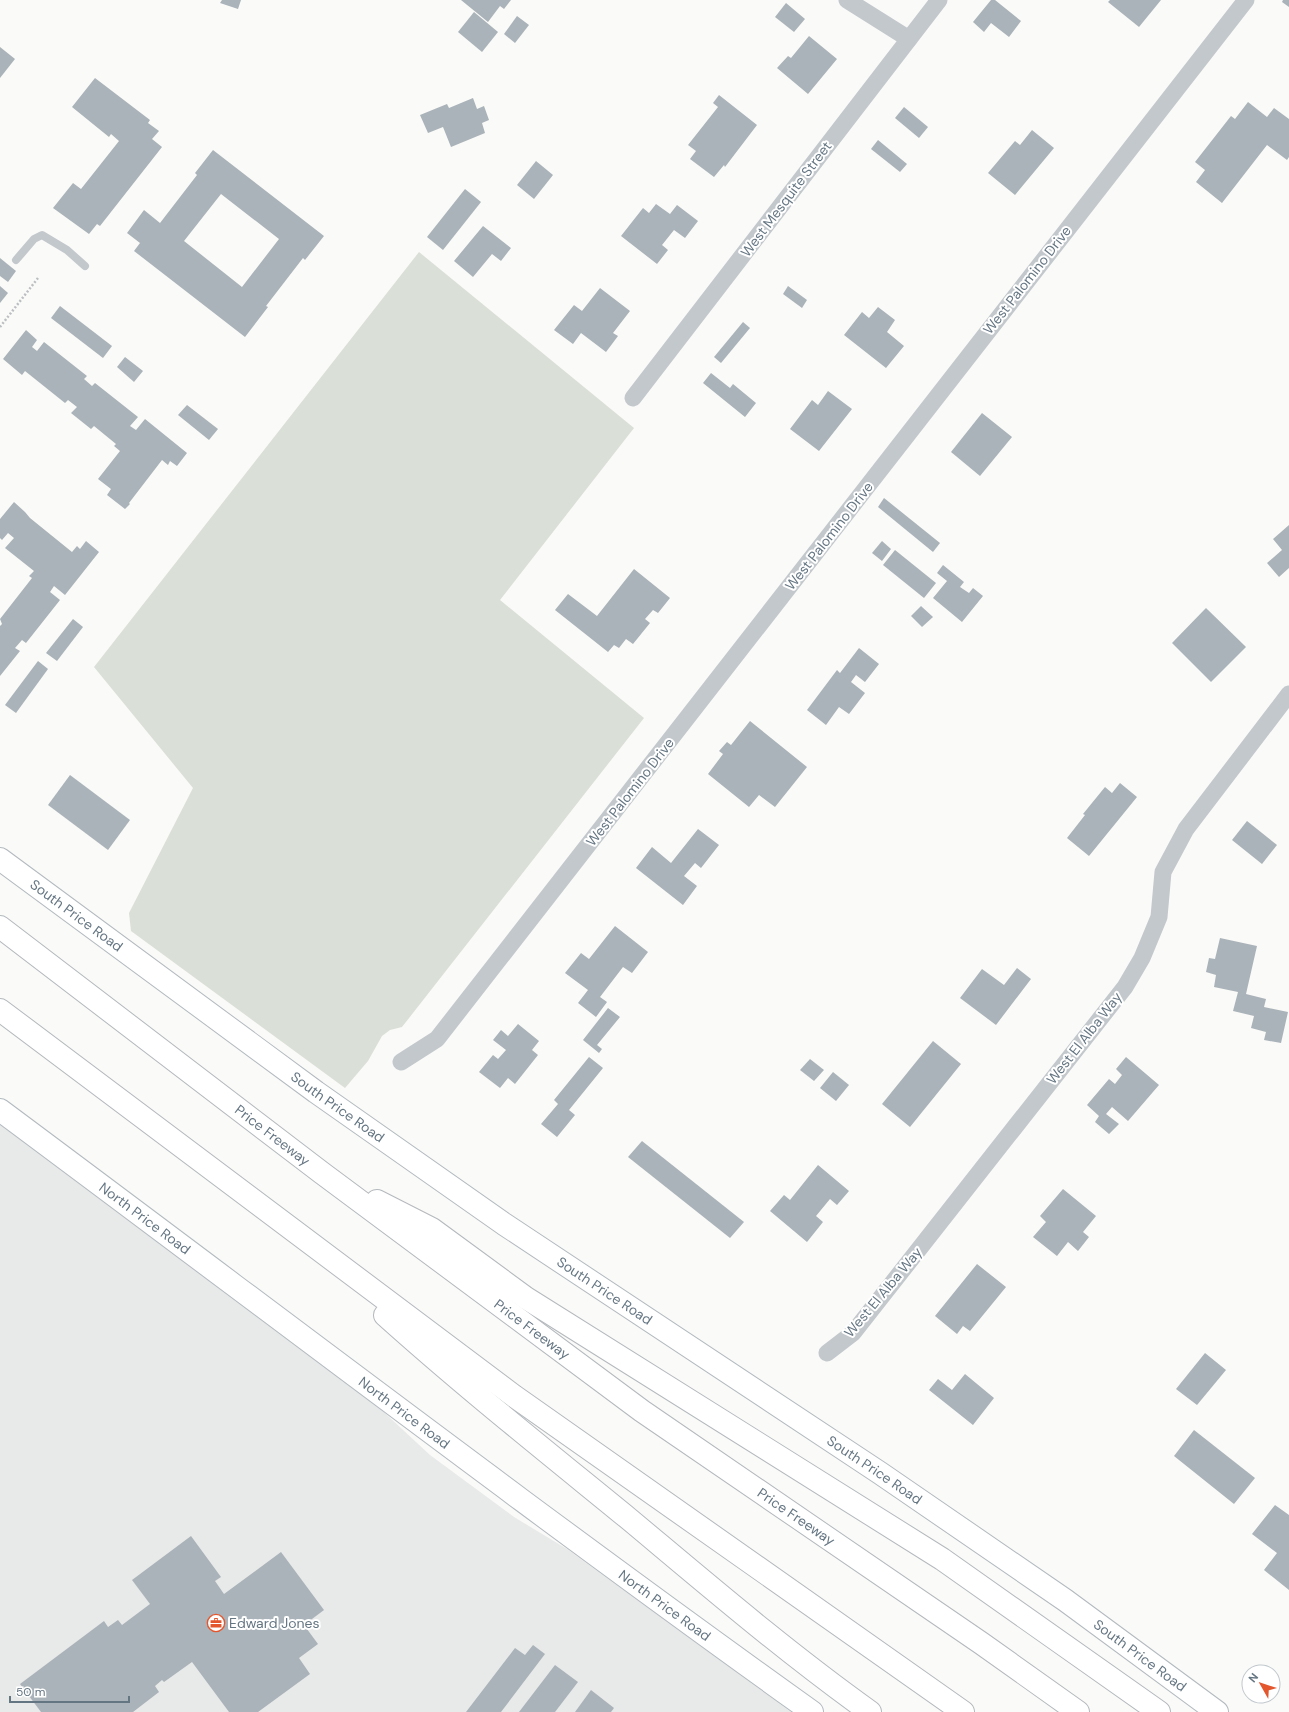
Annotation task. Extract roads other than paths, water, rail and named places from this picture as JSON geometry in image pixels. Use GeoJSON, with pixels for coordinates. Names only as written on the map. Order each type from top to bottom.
{"type":"FeatureCollection","features":[{"type":"Feature","properties":{"kind":"main road","name":"South Price Road"},"geometry":{"type":"LineString","coordinates":[[0,859],[303,1083],[497,1220],[886,1477],[1065,1600],[1217,1712]]}},
{"type":"Feature","properties":{"kind":"main road","name":"Price Freeway"},"geometry":{"type":"LineString","coordinates":[[0,927],[322,1173],[642,1411],[981,1642],[1078,1712]]}},
{"type":"Feature","properties":{"kind":"main road"},"geometry":{"type":"LineString","coordinates":[[0,1010],[514,1396],[963,1712]]}},
{"type":"Feature","properties":{"kind":"main road","name":"North Price Road"},"geometry":{"type":"LineString","coordinates":[[0,1110],[690,1625],[812,1712]]}},
{"type":"Feature","properties":{"kind":"main road"},"geometry":{"type":"LineString","coordinates":[[322,1173],[432,1229],[526,1298],[942,1559],[1159,1712]]}},
{"type":"Feature","properties":{"kind":"main road"},"geometry":{"type":"LineString","coordinates":[[274,1216],[441,1365],[756,1625],[825,1680],[870,1712]]}},
{"type":"Feature","properties":{"kind":"street"},"geometry":{"type":"LineString","coordinates":[[847,0],[909,38]]}},
{"type":"Feature","properties":{"kind":"street","name":"West Mesquite Street"},"geometry":{"type":"LineString","coordinates":[[633,398],[909,38],[940,0]]}},
{"type":"Feature","properties":{"kind":"street","name":"West Palomino Drive"},"geometry":{"type":"LineString","coordinates":[[401,1062],[437,1039],[1246,0]]}},
{"type":"Feature","properties":{"kind":"street","name":"West El Alba Way"},"geometry":{"type":"LineString","coordinates":[[827,1353],[853,1332],[1124,987],[1142,958],[1159,917],[1163,872],[1186,829],[1289,694]]}},
{"type":"Feature","properties":{"kind":"lane"},"geometry":{"type":"LineString","coordinates":[[16,260],[34,239],[42,236],[67,250],[85,266]]}},
{"type":"Feature","properties":{"kind":"place","name":"Edward Jones"},"geometry":{"type":"Point","coordinates":[216,1623]}}]}
